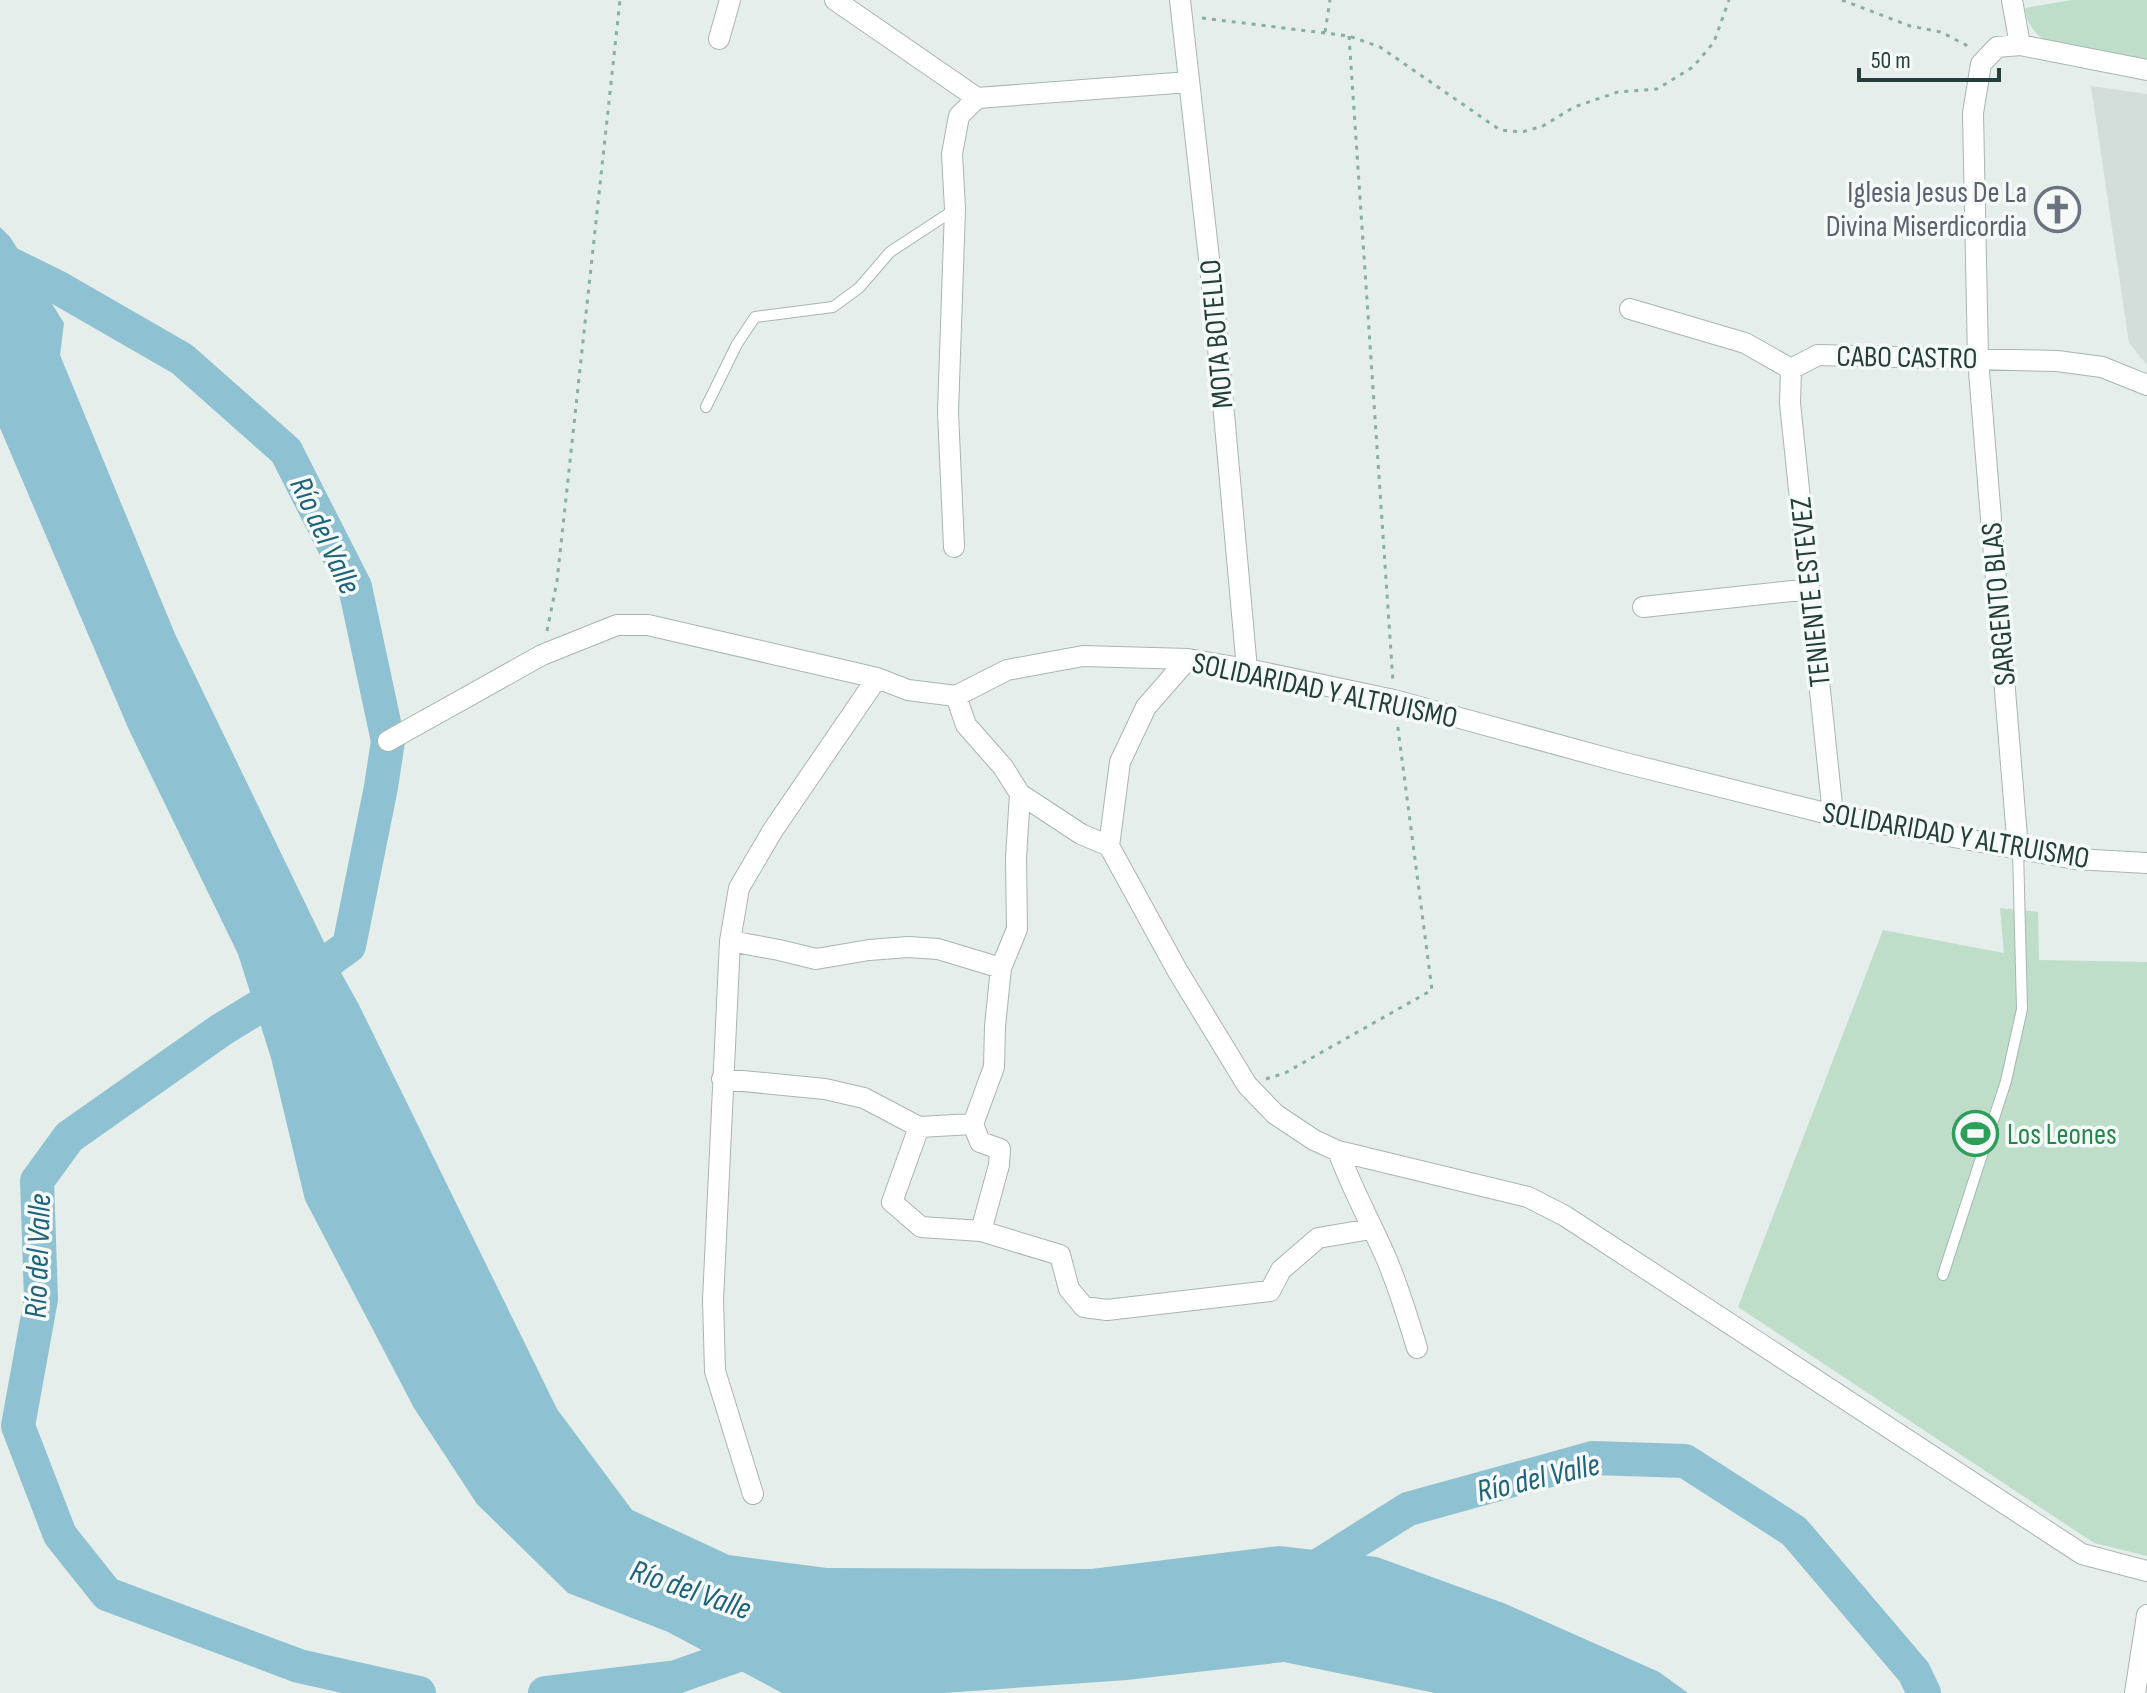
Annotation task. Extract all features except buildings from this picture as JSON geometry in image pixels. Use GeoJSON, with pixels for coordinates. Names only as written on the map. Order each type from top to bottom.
{"type":"FeatureCollection","features":[{"type":"Feature","properties":{"kind":"street"},"geometry":{"type":"LineString","coordinates":[[719,39],[730,0]]}},
{"type":"Feature","properties":{"kind":"street"},"geometry":{"type":"LineString","coordinates":[[835,0],[977,98],[1189,82]]}},
{"type":"Feature","properties":{"kind":"street"},"geometry":{"type":"LineString","coordinates":[[2012,0],[2020,45]]}},
{"type":"Feature","properties":{"kind":"street","name":"MOTA BOTELLO"},"geometry":{"type":"LineString","coordinates":[[1181,8],[1214,303],[1247,669]]}},
{"type":"Feature","properties":{"kind":"street"},"geometry":{"type":"LineString","coordinates":[[1981,64],[1997,47],[2020,45],[2147,70]]}},
{"type":"Feature","properties":{"kind":"street","name":"SARGENTO BLAS"},"geometry":{"type":"LineString","coordinates":[[1981,64],[1973,113],[1978,359],[2018,850]]}},
{"type":"Feature","properties":{"kind":"street"},"geometry":{"type":"LineString","coordinates":[[954,547],[948,412],[955,209],[952,154],[959,116],[977,98]]}},
{"type":"Feature","properties":{"kind":"street"},"geometry":{"type":"LineString","coordinates":[[1630,309],[1745,343],[1791,369]]}},
{"type":"Feature","properties":{"kind":"street","name":"CABO CASTRO"},"geometry":{"type":"LineString","coordinates":[[1791,369],[1818,355],[2057,361],[2102,367],[2147,385]]}},
{"type":"Feature","properties":{"kind":"street","name":"TENIENTE ESTEVEZ"},"geometry":{"type":"LineString","coordinates":[[1791,369],[1790,403],[1833,815]]}},
{"type":"Feature","properties":{"kind":"street"},"geometry":{"type":"LineString","coordinates":[[1643,607],[1810,589]]}},
{"type":"Feature","properties":{"kind":"street"},"geometry":{"type":"LineString","coordinates":[[388,741],[542,655],[617,625],[648,625],[877,678],[908,690],[956,696],[966,725],[1003,767],[1020,794],[1081,834],[1109,846]]}},
{"type":"Feature","properties":{"kind":"street","name":"SOLIDARIDAD Y ALTRUISMO"},"geometry":{"type":"LineString","coordinates":[[956,696],[1007,670],[1083,656],[1188,659],[1394,700],[1621,762],[1833,815],[2075,859],[2147,863]]}},
{"type":"Feature","properties":{"kind":"street"},"geometry":{"type":"LineString","coordinates":[[1188,659],[1146,707],[1120,762],[1109,846],[1177,970],[1247,1085],[1275,1114],[1314,1140],[1338,1151],[1528,1197],[1565,1216],[2082,1554],[2147,1571]]}},
{"type":"Feature","properties":{"kind":"street"},"geometry":{"type":"LineString","coordinates":[[753,1494],[715,1371],[713,1300],[730,941],[739,888],[773,830],[877,678]]}},
{"type":"Feature","properties":{"kind":"street"},"geometry":{"type":"LineString","coordinates":[[981,1231],[999,1165],[1000,1149],[980,1142],[973,1124],[994,1067],[1001,968],[1017,929],[1016,858],[1020,794]]}},
{"type":"Feature","properties":{"kind":"street"},"geometry":{"type":"LineString","coordinates":[[730,941],[816,959],[869,950],[908,947],[938,949],[1001,968]]}},
{"type":"Feature","properties":{"kind":"street"},"geometry":{"type":"LineString","coordinates":[[722,1079],[825,1089],[864,1098],[919,1127],[973,1124]]}},
{"type":"Feature","properties":{"kind":"street"},"geometry":{"type":"LineString","coordinates":[[919,1127],[892,1202],[921,1227],[981,1231],[1060,1255],[1069,1289],[1084,1307],[1107,1310],[1270,1291],[1281,1270],[1318,1238],[1371,1229]]}},
{"type":"Feature","properties":{"kind":"street"},"geometry":{"type":"LineString","coordinates":[[1338,1151],[1386,1258],[1417,1348]]}},
{"type":"Feature","properties":{"kind":"street"},"geometry":{"type":"LineString","coordinates":[[2135,1693],[2147,1615]]}},
{"type":"Feature","properties":{"kind":"lane"},"geometry":{"type":"LineString","coordinates":[[706,407],[737,344],[755,317],[833,307],[859,288],[890,252],[955,209]]}},
{"type":"Feature","properties":{"kind":"lane"},"geometry":{"type":"LineString","coordinates":[[1943,1275],[2006,1081],[2022,1009],[2018,850]]}},
{"type":"Feature","properties":{"kind":"path"},"geometry":{"type":"LineString","coordinates":[[542,655],[557,581],[620,0]]}},
{"type":"Feature","properties":{"kind":"path"},"geometry":{"type":"LineString","coordinates":[[1325,33],[1330,0]]}},
{"type":"Feature","properties":{"kind":"path"},"geometry":{"type":"LineString","coordinates":[[1181,8],[1349,36],[1380,47],[1500,130],[1522,132],[1543,126],[1574,107],[1618,92],[1657,89],[1693,67],[1714,42],[1729,0]]}},
{"type":"Feature","properties":{"kind":"path"},"geometry":{"type":"LineString","coordinates":[[1842,0],[1910,26],[1941,32],[1966,45],[1981,64]]}},
{"type":"Feature","properties":{"kind":"path"},"geometry":{"type":"LineString","coordinates":[[1247,1085],[1285,1073],[1432,990],[1394,700],[1349,36]]}},
{"type":"Feature","properties":{"kind":"shaded area"},"geometry":{"type":"Polygon","coordinates":[[[2091,86],[2147,94],[2147,365],[2129,343],[2091,86]]]}},
{"type":"Feature","properties":{"kind":"green space"},"geometry":{"type":"Polygon","coordinates":[[[2072,0],[2147,0],[2147,61],[2074,50],[2038,35],[2029,22],[2025,8],[2072,0]]]}},
{"type":"Feature","properties":{"kind":"green space","name":"Los Leones"},"geometry":{"type":"Polygon","coordinates":[[[2000,908],[2038,912],[2039,960],[2147,962],[2147,1556],[2094,1543],[1738,1307],[1883,930],[2004,953],[2000,908]]]}},
{"type":"Feature","properties":{"kind":"water"},"geometry":{"type":"Polygon","coordinates":[[[0,227],[10,237],[64,323],[60,355],[175,634],[323,940],[359,1005],[557,1409],[632,1510],[729,1555],[827,1568],[1091,1569],[1279,1546],[1377,1557],[1506,1604],[1659,1672],[1688,1693],[1435,1693],[1284,1662],[1127,1680],[943,1693],[782,1693],[668,1632],[568,1593],[477,1504],[414,1408],[305,1200],[271,1058],[238,954],[129,730],[0,428],[0,227]]]}},
{"type":"Feature","properties":{"kind":"waterway","name":"Río del Valle"},"geometry":{"type":"LineString","coordinates":[[0,259],[57,287],[182,359],[286,451],[355,587],[388,741],[349,946],[298,983],[221,1030],[69,1137],[37,1181],[41,1299],[18,1426],[60,1535],[107,1594],[299,1666],[419,1693]]}},
{"type":"Feature","properties":{"kind":"waterway","name":"Río del Valle"},"geometry":{"type":"LineString","coordinates":[[1302,1576],[1408,1509],[1593,1458],[1685,1461],[1794,1531],[1914,1672],[1924,1693]]}},
{"type":"Feature","properties":{"kind":"waterway","name":"Río del Valle"},"geometry":{"type":"LineString","coordinates":[[545,1693],[676,1677],[764,1646]]}},
{"type":"Feature","properties":{"kind":"place","name":"Iglesia Jesus De La Divina Miserdicordia"},"geometry":{"type":"Point","coordinates":[2058,209]}},
{"type":"Feature","properties":{"kind":"place","name":"Los Leones"},"geometry":{"type":"Point","coordinates":[1976,1134]}}]}
